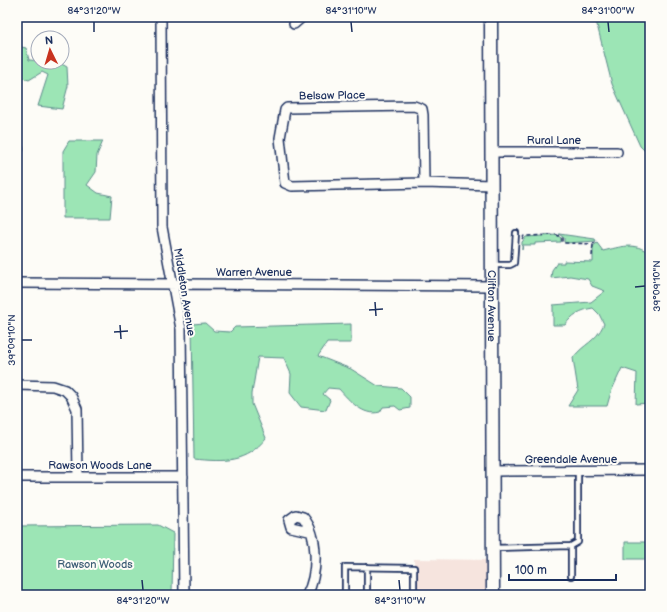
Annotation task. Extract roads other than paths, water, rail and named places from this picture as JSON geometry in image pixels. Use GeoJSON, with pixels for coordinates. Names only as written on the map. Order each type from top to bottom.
{"type":"FeatureCollection","features":[{"type":"Feature","properties":{"kind":"main road","name":"Clifton Avenue"},"geometry":{"type":"LineString","coordinates":[[489,594],[493,548],[491,17]]}},
{"type":"Feature","properties":{"kind":"street","name":"Middleton Avenue"},"geometry":{"type":"LineString","coordinates":[[161,17],[162,227],[181,329],[184,595]]}},
{"type":"Feature","properties":{"kind":"street"},"geometry":{"type":"LineString","coordinates":[[294,24],[302,17]]}},
{"type":"Feature","properties":{"kind":"street","name":"Belsaw Place"},"geometry":{"type":"LineString","coordinates":[[424,184],[422,109],[418,107],[287,108],[285,110],[280,138],[284,180],[287,184],[492,185]]}},
{"type":"Feature","properties":{"kind":"street","name":"Rural Lane"},"geometry":{"type":"LineString","coordinates":[[491,152],[617,152]]}},
{"type":"Feature","properties":{"kind":"street","name":"Warren Avenue"},"geometry":{"type":"LineString","coordinates":[[17,283],[491,286]]}},
{"type":"Feature","properties":{"kind":"street"},"geometry":{"type":"LineString","coordinates":[[17,385],[53,386],[65,390],[71,396],[77,409],[78,476]]}},
{"type":"Feature","properties":{"kind":"street","name":"Greendale Avenue"},"geometry":{"type":"LineString","coordinates":[[493,471],[650,470]]}},
{"type":"Feature","properties":{"kind":"street","name":"Rawson Woods Lane"},"geometry":{"type":"LineString","coordinates":[[17,477],[183,477]]}},
{"type":"Feature","properties":{"kind":"street"},"geometry":{"type":"LineString","coordinates":[[307,595],[313,577],[316,552],[310,531]]}},
{"type":"Feature","properties":{"kind":"lane"},"geometry":{"type":"LineString","coordinates":[[492,265],[510,265],[514,263],[516,233]]}},
{"type":"Feature","properties":{"kind":"lane"},"geometry":{"type":"LineString","coordinates":[[493,548],[571,546],[578,542],[578,471]]}},
{"type":"Feature","properties":{"kind":"lane"},"geometry":{"type":"LineString","coordinates":[[571,546],[571,576]]}},
{"type":"Feature","properties":{"kind":"lane"},"geometry":{"type":"LineString","coordinates":[[345,595],[345,567],[414,568],[414,595]]}},
{"type":"Feature","properties":{"kind":"lane"},"geometry":{"type":"LineString","coordinates":[[367,567],[367,595]]}},
{"type":"Feature","properties":{"kind":"park label","name":"Rawson Woods"},"geometry":{"type":"Point","coordinates":[95,564]}}]}
